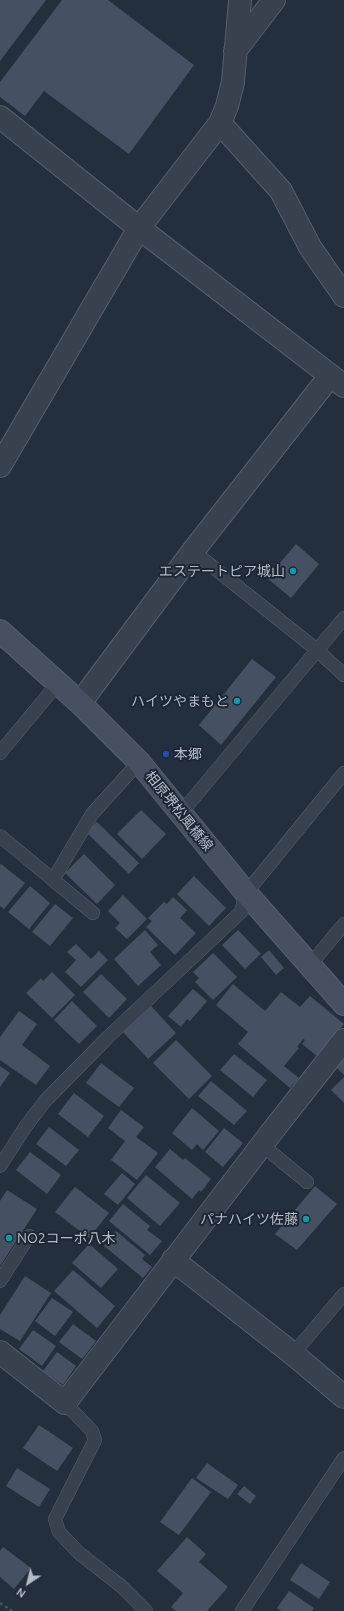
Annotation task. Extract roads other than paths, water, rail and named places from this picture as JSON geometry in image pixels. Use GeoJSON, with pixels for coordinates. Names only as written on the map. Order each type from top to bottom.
{"type":"FeatureCollection","features":[{"type":"Feature","properties":{"kind":"street"},"geometry":{"type":"LineString","coordinates":[[0,466],[139,228],[220,123],[227,106],[233,82],[234,52],[240,0]]}},
{"type":"Feature","properties":{"kind":"street"},"geometry":{"type":"LineString","coordinates":[[234,52],[274,0]]}},
{"type":"Feature","properties":{"kind":"street"},"geometry":{"type":"LineString","coordinates":[[0,118],[139,228],[337,381],[193,551],[80,703]]}},
{"type":"Feature","properties":{"kind":"street"},"geometry":{"type":"LineString","coordinates":[[220,123],[281,191],[310,247],[344,296]]}},
{"type":"Feature","properties":{"kind":"street","name":"相原堺松風橋線"},"geometry":{"type":"LineString","coordinates":[[0,631],[58,682],[139,762],[246,893],[344,1004]]}},
{"type":"Feature","properties":{"kind":"street"},"geometry":{"type":"LineString","coordinates":[[0,1352],[65,1403],[173,1260],[344,1040]]}},
{"type":"Feature","properties":{"kind":"street"},"geometry":{"type":"LineString","coordinates":[[173,1260],[293,1354],[344,1397]]}},
{"type":"Feature","properties":{"kind":"lane"},"geometry":{"type":"LineString","coordinates":[[193,551],[317,650],[344,675]]}},
{"type":"Feature","properties":{"kind":"lane"},"geometry":{"type":"LineString","coordinates":[[180,812],[344,618]]}},
{"type":"Feature","properties":{"kind":"lane"},"geometry":{"type":"LineString","coordinates":[[0,753],[58,682]]}},
{"type":"Feature","properties":{"kind":"lane"},"geometry":{"type":"LineString","coordinates":[[53,880],[92,814],[139,762]]}},
{"type":"Feature","properties":{"kind":"lane"},"geometry":{"type":"LineString","coordinates":[[0,1166],[26,1126],[45,1102],[108,1037],[241,912],[246,893],[344,773]]}},
{"type":"Feature","properties":{"kind":"lane"},"geometry":{"type":"LineString","coordinates":[[0,836],[93,913]]}},
{"type":"Feature","properties":{"kind":"lane"},"geometry":{"type":"LineString","coordinates":[[310,965],[344,924]]}},
{"type":"Feature","properties":{"kind":"lane"},"geometry":{"type":"LineString","coordinates":[[262,1145],[307,1182]]}},
{"type":"Feature","properties":{"kind":"lane"},"geometry":{"type":"LineString","coordinates":[[0,1281],[29,1236]]}},
{"type":"Feature","properties":{"kind":"lane"},"geometry":{"type":"LineString","coordinates":[[293,1354],[344,1294]]}},
{"type":"Feature","properties":{"kind":"lane"},"geometry":{"type":"LineString","coordinates":[[65,1403],[92,1431],[95,1440],[55,1519],[59,1532],[79,1553],[121,1586],[146,1611]]}},
{"type":"Feature","properties":{"kind":"lane"},"geometry":{"type":"LineString","coordinates":[[242,1611],[344,1458]]}},
{"type":"Feature","properties":{"kind":"place","name":"エステートピア城山"},"geometry":{"type":"Point","coordinates":[293,571]}},
{"type":"Feature","properties":{"kind":"place","name":"ハイツやまもと"},"geometry":{"type":"Point","coordinates":[237,701]}},
{"type":"Feature","properties":{"kind":"place","name":"本郷"},"geometry":{"type":"Point","coordinates":[166,754]}},
{"type":"Feature","properties":{"kind":"place","name":"パナハイツ佐藤"},"geometry":{"type":"Point","coordinates":[306,1219]}},
{"type":"Feature","properties":{"kind":"place","name":"NO2コーポ八木"},"geometry":{"type":"Point","coordinates":[9,1238]}}]}
